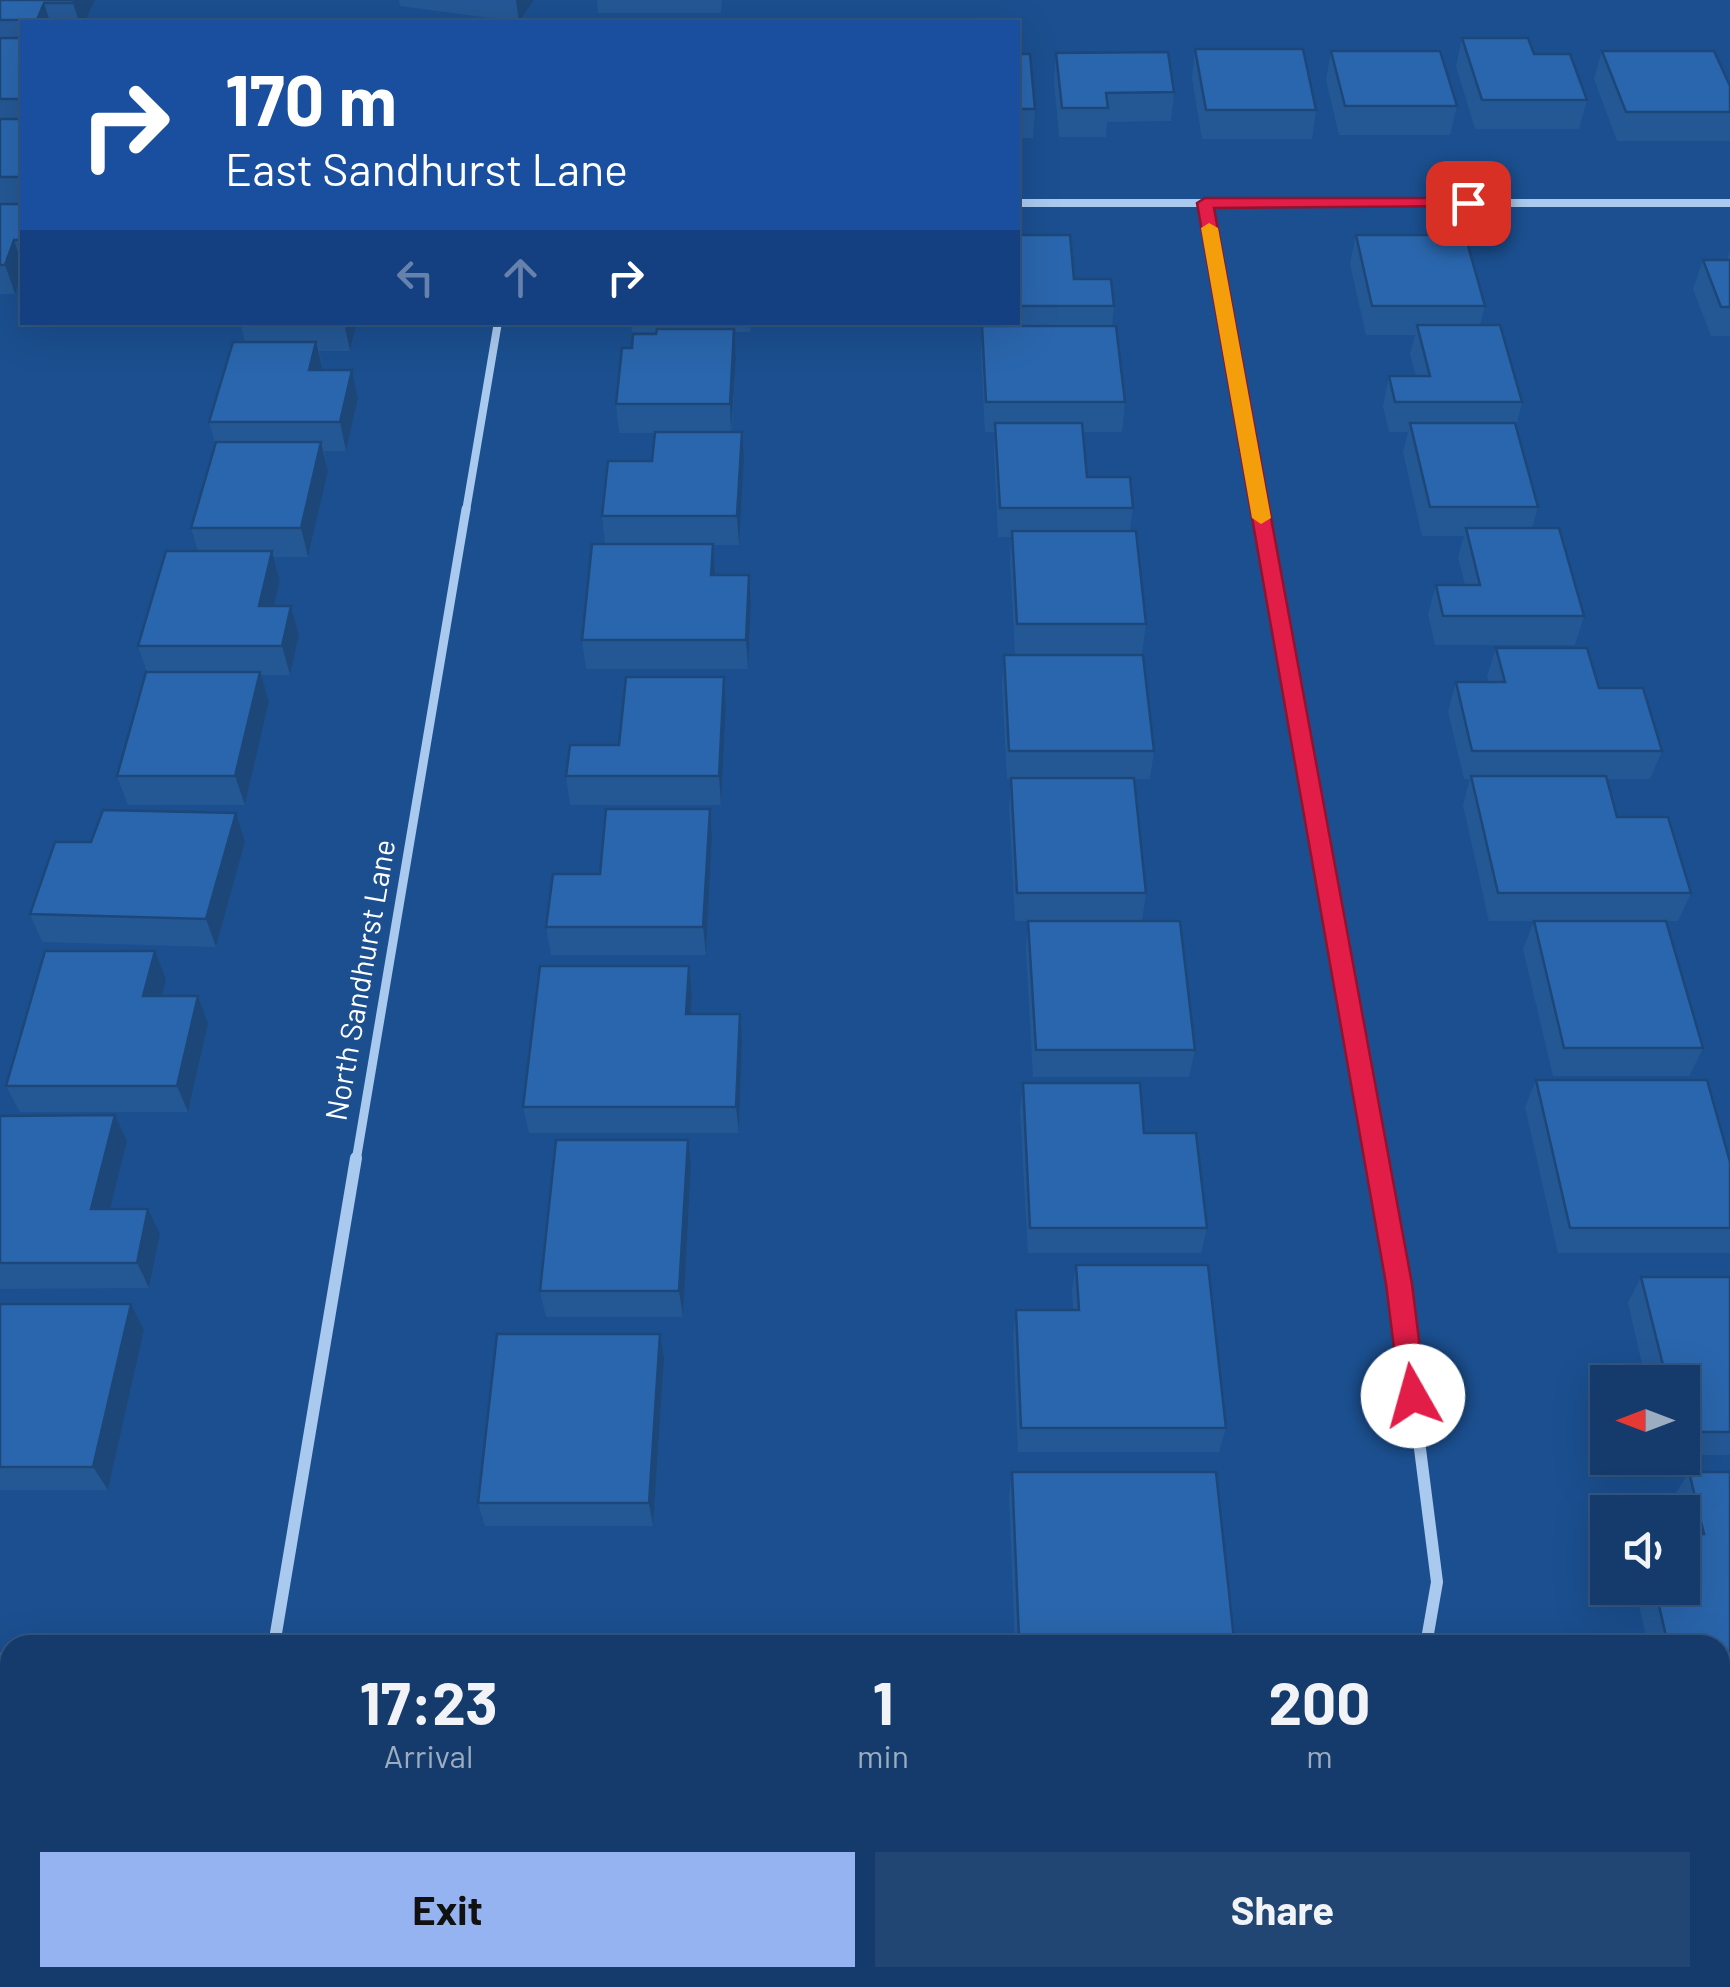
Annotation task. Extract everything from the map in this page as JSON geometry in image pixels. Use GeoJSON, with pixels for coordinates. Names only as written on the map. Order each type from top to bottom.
{"type":"FeatureCollection","features":[{"type":"Feature","properties":{"kind":"street"},"geometry":{"type":"LineString","coordinates":[[1020,202],[1730,203]]}},
{"type":"Feature","properties":{"kind":"street"},"geometry":{"type":"LineString","coordinates":[[1205,203],[1399,1284],[1436,1582],[1428,1635]]}},
{"type":"Feature","properties":{"kind":"street","name":"North Sandhurst Lane"},"geometry":{"type":"LineString","coordinates":[[276,1635],[497,325]]}},
{"type":"Feature","properties":{"kind":"building"},"geometry":{"type":"Polygon","coordinates":[[[0,0],[75,0],[44,3],[37,20],[0,20],[0,0]]]}},
{"type":"Feature","properties":{"kind":"building"},"geometry":{"type":"Polygon","coordinates":[[[0,38],[20,38],[20,99],[0,99],[0,38]]]}},
{"type":"Feature","properties":{"kind":"building"},"geometry":{"type":"Polygon","coordinates":[[[1462,38],[1528,38],[1534,54],[1570,54],[1587,100],[1482,100],[1462,38]]]}},
{"type":"Feature","properties":{"kind":"building"},"geometry":{"type":"Polygon","coordinates":[[[1195,49],[1303,49],[1316,110],[1206,110],[1195,49]]]}},
{"type":"Feature","properties":{"kind":"building"},"geometry":{"type":"Polygon","coordinates":[[[1331,51],[1440,51],[1457,106],[1345,106],[1331,51]]]}},
{"type":"Feature","properties":{"kind":"building"},"geometry":{"type":"Polygon","coordinates":[[[1602,51],[1714,51],[1730,86],[1730,112],[1626,112],[1602,51]]]}},
{"type":"Feature","properties":{"kind":"building"},"geometry":{"type":"Polygon","coordinates":[[[1168,52],[1174,92],[1106,93],[1108,108],[1062,108],[1056,53],[1168,52]]]}},
{"type":"Feature","properties":{"kind":"building"},"geometry":{"type":"Polygon","coordinates":[[[1020,54],[1030,54],[1035,109],[1020,109],[1020,54]]]}},
{"type":"Feature","properties":{"kind":"building"},"geometry":{"type":"Polygon","coordinates":[[[0,119],[20,119],[20,177],[0,177],[0,119]]]}},
{"type":"Feature","properties":{"kind":"building"},"geometry":{"type":"Polygon","coordinates":[[[0,204],[20,204],[20,240],[14,240],[5,265],[0,265],[0,204]]]}},
{"type":"Feature","properties":{"kind":"building"},"geometry":{"type":"Polygon","coordinates":[[[1020,235],[1070,235],[1074,279],[1111,279],[1114,306],[1020,306],[1020,235]]]}},
{"type":"Feature","properties":{"kind":"building"},"geometry":{"type":"Polygon","coordinates":[[[1356,235],[1465,235],[1485,306],[1372,306],[1356,235]]]}},
{"type":"Feature","properties":{"kind":"building"},"geometry":{"type":"Polygon","coordinates":[[[1703,260],[1730,260],[1730,307],[1721,307],[1703,260]]]}},
{"type":"Feature","properties":{"kind":"building"},"geometry":{"type":"Polygon","coordinates":[[[1417,325],[1500,325],[1522,402],[1395,402],[1389,376],[1430,376],[1417,325]]]}},
{"type":"Feature","properties":{"kind":"building"},"geometry":{"type":"Polygon","coordinates":[[[982,326],[1116,326],[1125,402],[986,402],[982,326]]]}},
{"type":"Feature","properties":{"kind":"building"},"geometry":{"type":"Polygon","coordinates":[[[657,329],[734,329],[730,404],[616,404],[622,348],[632,348],[633,334],[656,334],[657,329]]]}},
{"type":"Feature","properties":{"kind":"building"},"geometry":{"type":"Polygon","coordinates":[[[233,342],[316,342],[309,370],[352,370],[340,422],[209,422],[233,342]]]}},
{"type":"Feature","properties":{"kind":"building"},"geometry":{"type":"Polygon","coordinates":[[[995,423],[1082,423],[1087,477],[1130,477],[1133,508],[1000,508],[995,423]]]}},
{"type":"Feature","properties":{"kind":"building"},"geometry":{"type":"Polygon","coordinates":[[[1410,423],[1515,423],[1538,507],[1430,507],[1410,423]]]}},
{"type":"Feature","properties":{"kind":"building"},"geometry":{"type":"Polygon","coordinates":[[[655,432],[742,432],[737,516],[602,516],[608,461],[652,461],[655,432]]]}},
{"type":"Feature","properties":{"kind":"building"},"geometry":{"type":"Polygon","coordinates":[[[216,442],[321,442],[301,528],[191,528],[216,442]]]}},
{"type":"Feature","properties":{"kind":"building"},"geometry":{"type":"Polygon","coordinates":[[[1466,528],[1559,528],[1584,616],[1443,616],[1436,585],[1480,585],[1466,528]]]}},
{"type":"Feature","properties":{"kind":"building"},"geometry":{"type":"Polygon","coordinates":[[[1012,531],[1136,531],[1146,624],[1017,624],[1012,531]]]}},
{"type":"Feature","properties":{"kind":"building"},"geometry":{"type":"Polygon","coordinates":[[[592,544],[713,544],[711,575],[749,575],[746,640],[582,640],[592,544]]]}},
{"type":"Feature","properties":{"kind":"building"},"geometry":{"type":"Polygon","coordinates":[[[166,551],[272,551],[259,606],[291,606],[282,646],[138,646],[166,551]]]}},
{"type":"Feature","properties":{"kind":"building"},"geometry":{"type":"Polygon","coordinates":[[[1496,648],[1587,648],[1599,688],[1643,688],[1662,751],[1472,751],[1456,682],[1505,682],[1496,648]]]}},
{"type":"Feature","properties":{"kind":"building"},"geometry":{"type":"Polygon","coordinates":[[[1004,655],[1143,655],[1154,751],[1009,751],[1004,655]]]}},
{"type":"Feature","properties":{"kind":"building"},"geometry":{"type":"Polygon","coordinates":[[[146,672],[260,672],[235,776],[117,776],[146,672]]]}},
{"type":"Feature","properties":{"kind":"building"},"geometry":{"type":"Polygon","coordinates":[[[626,677],[724,677],[719,776],[566,776],[570,745],[619,745],[626,677]]]}},
{"type":"Feature","properties":{"kind":"building"},"geometry":{"type":"Polygon","coordinates":[[[1471,776],[1606,776],[1617,817],[1668,817],[1691,893],[1498,893],[1471,776]]]}},
{"type":"Feature","properties":{"kind":"building"},"geometry":{"type":"Polygon","coordinates":[[[1011,778],[1134,778],[1146,893],[1017,893],[1011,778]]]}},
{"type":"Feature","properties":{"kind":"building"},"geometry":{"type":"Polygon","coordinates":[[[606,809],[710,809],[703,927],[546,927],[553,874],[600,874],[606,809]]]}},
{"type":"Feature","properties":{"kind":"building"},"geometry":{"type":"Polygon","coordinates":[[[103,810],[236,813],[206,919],[30,914],[55,842],[91,842],[103,810]]]}},
{"type":"Feature","properties":{"kind":"building"},"geometry":{"type":"Polygon","coordinates":[[[1028,921],[1180,921],[1195,1050],[1036,1050],[1028,921]]]}},
{"type":"Feature","properties":{"kind":"building"},"geometry":{"type":"Polygon","coordinates":[[[1534,921],[1666,921],[1703,1048],[1564,1048],[1534,921]]]}},
{"type":"Feature","properties":{"kind":"building"},"geometry":{"type":"Polygon","coordinates":[[[45,951],[155,951],[143,996],[198,996],[177,1086],[6,1086],[45,951]]]}},
{"type":"Feature","properties":{"kind":"building"},"geometry":{"type":"Polygon","coordinates":[[[540,966],[689,966],[686,1014],[740,1014],[736,1107],[523,1107],[540,966]]]}},
{"type":"Feature","properties":{"kind":"building"},"geometry":{"type":"Polygon","coordinates":[[[1536,1080],[1707,1080],[1730,1162],[1730,1228],[1570,1228],[1536,1080]]]}},
{"type":"Feature","properties":{"kind":"building"},"geometry":{"type":"Polygon","coordinates":[[[1023,1083],[1140,1083],[1144,1133],[1196,1133],[1207,1228],[1030,1228],[1023,1083]]]}},
{"type":"Feature","properties":{"kind":"building"},"geometry":{"type":"Polygon","coordinates":[[[115,1115],[91,1209],[148,1209],[137,1263],[0,1263],[0,1116],[115,1115]]]}},
{"type":"Feature","properties":{"kind":"building"},"geometry":{"type":"Polygon","coordinates":[[[556,1140],[688,1140],[679,1291],[540,1291],[556,1140]]]}},
{"type":"Feature","properties":{"kind":"building"},"geometry":{"type":"Polygon","coordinates":[[[1076,1265],[1208,1265],[1226,1428],[1021,1428],[1016,1310],[1079,1310],[1076,1265]]]}},
{"type":"Feature","properties":{"kind":"building"},"geometry":{"type":"Polygon","coordinates":[[[1641,1277],[1730,1277],[1730,1432],[1700,1432],[1700,1365],[1663,1365],[1641,1277]]]}},
{"type":"Feature","properties":{"kind":"building"},"geometry":{"type":"Polygon","coordinates":[[[0,1304],[131,1304],[93,1467],[0,1467],[0,1304]]]}},
{"type":"Feature","properties":{"kind":"building"},"geometry":{"type":"Polygon","coordinates":[[[497,1334],[660,1334],[649,1503],[478,1503],[497,1334]]]}},
{"type":"Feature","properties":{"kind":"building"},"geometry":{"type":"Polygon","coordinates":[[[1012,1472],[1216,1472],[1234,1635],[1019,1635],[1012,1472]]]}},
{"type":"Feature","properties":{"kind":"building"},"geometry":{"type":"Polygon","coordinates":[[[1730,1472],[1730,1635],[1666,1635],[1659,1605],[1700,1605],[1700,1534],[1704,1534],[1700,1495],[1695,1495],[1690,1475],[1730,1472]]]}},
{"type":"Feature","properties":{"kind":"slow traffic"},"geometry":{"type":"LineString","coordinates":[[1209,228],[1261,518]]}},
{"type":"Feature","properties":{"kind":"route"},"geometry":{"type":"LineString","coordinates":[[1413,1396],[1399,1284],[1205,203],[1468,203]]}}]}
